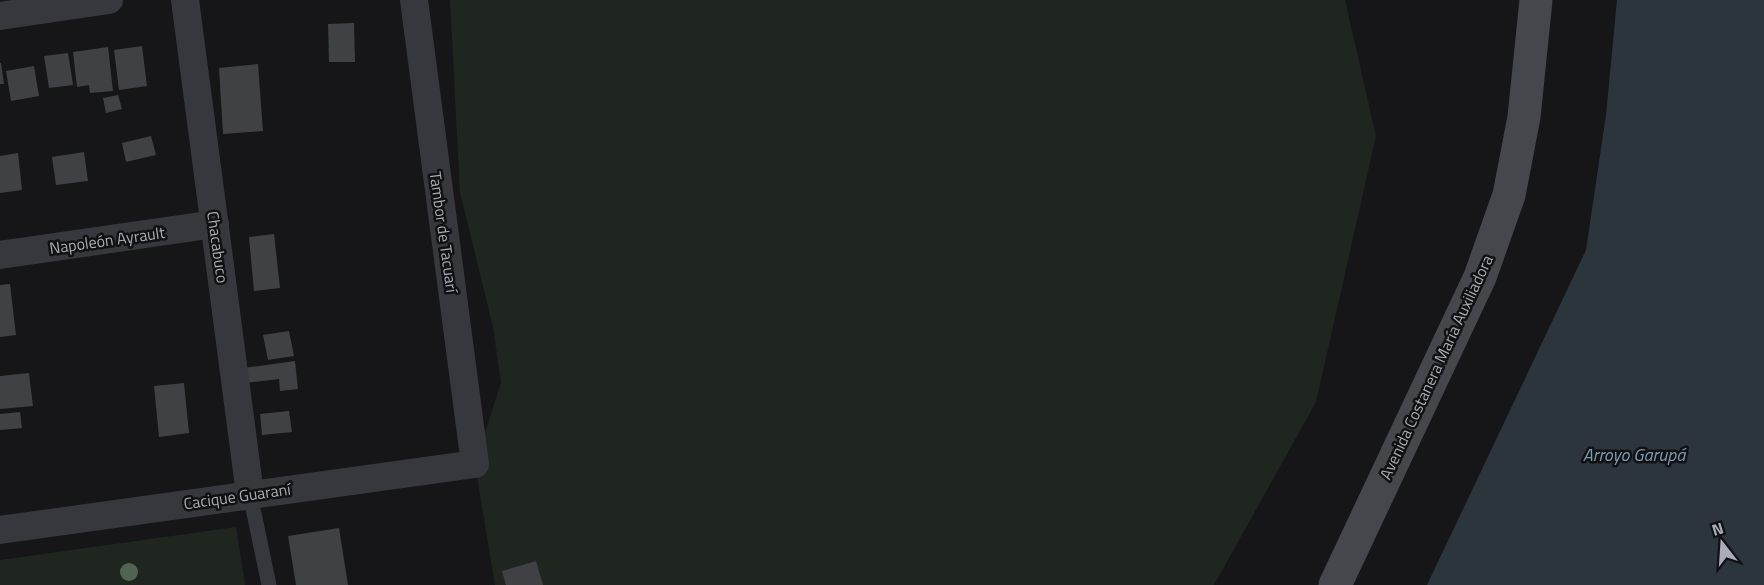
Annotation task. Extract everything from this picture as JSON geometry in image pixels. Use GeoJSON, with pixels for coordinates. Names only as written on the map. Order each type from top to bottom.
{"type":"FeatureCollection","features":[{"type":"Feature","properties":{"kind":"main road","name":"Avenida Costanera María Auxiliadora"},"geometry":{"type":"LineString","coordinates":[[1335,585],[1480,276],[1505,205],[1524,117],[1536,0]]}},
{"type":"Feature","properties":{"kind":"street"},"geometry":{"type":"LineString","coordinates":[[0,16],[109,0]]}},
{"type":"Feature","properties":{"kind":"street","name":"Chacabuco"},"geometry":{"type":"LineString","coordinates":[[185,0],[250,494]]}},
{"type":"Feature","properties":{"kind":"street","name":"Tambor de Tacuarí"},"geometry":{"type":"LineString","coordinates":[[414,0],[475,464]]}},
{"type":"Feature","properties":{"kind":"street","name":"Napoleón Ayrault"},"geometry":{"type":"LineString","coordinates":[[0,255],[215,224]]}},
{"type":"Feature","properties":{"kind":"street","name":"Cacique Guaraní"},"geometry":{"type":"LineString","coordinates":[[0,530],[475,464]]}},
{"type":"Feature","properties":{"kind":"lane"},"geometry":{"type":"LineString","coordinates":[[250,494],[269,585]]}},
{"type":"Feature","properties":{"kind":"shaded area"},"geometry":{"type":"Polygon","coordinates":[[[450,0],[1345,0],[1376,136],[1316,402],[1214,585],[495,585],[475,464],[501,383],[493,327],[460,193],[450,0]]]}},
{"type":"Feature","properties":{"kind":"shaded area"},"geometry":{"type":"Polygon","coordinates":[[[236,527],[245,585],[0,585],[0,560],[236,527]]]}},
{"type":"Feature","properties":{"kind":"water","name":"Arroyo Garupá"},"geometry":{"type":"Polygon","coordinates":[[[1617,0],[1764,0],[1764,585],[1427,585],[1586,250],[1606,115],[1617,0]]]}},
{"type":"Feature","properties":{"kind":"building"},"geometry":{"type":"Polygon","coordinates":[[[354,23],[355,62],[329,62],[328,24],[354,23]]]}},
{"type":"Feature","properties":{"kind":"building"},"geometry":{"type":"Polygon","coordinates":[[[142,46],[147,86],[119,90],[114,50],[142,46]]]}},
{"type":"Feature","properties":{"kind":"building"},"geometry":{"type":"Polygon","coordinates":[[[108,47],[113,91],[90,93],[89,85],[77,87],[73,52],[108,47]]]}},
{"type":"Feature","properties":{"kind":"building"},"geometry":{"type":"Polygon","coordinates":[[[68,53],[73,85],[49,88],[44,56],[68,53]]]}},
{"type":"Feature","properties":{"kind":"building"},"geometry":{"type":"Polygon","coordinates":[[[1,63],[4,84],[0,84],[1,63]]]}},
{"type":"Feature","properties":{"kind":"building"},"geometry":{"type":"Polygon","coordinates":[[[258,64],[263,131],[223,134],[219,68],[258,64]]]}},
{"type":"Feature","properties":{"kind":"building"},"geometry":{"type":"Polygon","coordinates":[[[34,66],[39,96],[11,101],[6,71],[34,66]]]}},
{"type":"Feature","properties":{"kind":"building"},"geometry":{"type":"Polygon","coordinates":[[[118,95],[122,109],[106,113],[103,98],[118,95]]]}},
{"type":"Feature","properties":{"kind":"building"},"geometry":{"type":"Polygon","coordinates":[[[151,136],[156,155],[126,162],[122,143],[151,136]]]}},
{"type":"Feature","properties":{"kind":"building"},"geometry":{"type":"Polygon","coordinates":[[[84,152],[88,181],[56,185],[52,157],[84,152]]]}},
{"type":"Feature","properties":{"kind":"building"},"geometry":{"type":"Polygon","coordinates":[[[18,153],[22,190],[0,193],[0,156],[18,153]]]}},
{"type":"Feature","properties":{"kind":"building"},"geometry":{"type":"Polygon","coordinates":[[[274,234],[280,288],[254,291],[249,237],[274,234]]]}},
{"type":"Feature","properties":{"kind":"building"},"geometry":{"type":"Polygon","coordinates":[[[10,284],[16,335],[0,337],[0,285],[10,284]]]}},
{"type":"Feature","properties":{"kind":"building"},"geometry":{"type":"Polygon","coordinates":[[[289,331],[294,356],[268,360],[263,335],[289,331]]]}},
{"type":"Feature","properties":{"kind":"building"},"geometry":{"type":"Polygon","coordinates":[[[295,361],[298,389],[280,391],[279,379],[245,383],[244,368],[295,361]]]}},
{"type":"Feature","properties":{"kind":"building"},"geometry":{"type":"Polygon","coordinates":[[[29,373],[33,406],[0,409],[0,376],[29,373]]]}},
{"type":"Feature","properties":{"kind":"building"},"geometry":{"type":"Polygon","coordinates":[[[184,383],[189,433],[159,437],[154,386],[184,383]]]}},
{"type":"Feature","properties":{"kind":"building"},"geometry":{"type":"Polygon","coordinates":[[[289,411],[292,432],[262,435],[260,414],[289,411]]]}},
{"type":"Feature","properties":{"kind":"building"},"geometry":{"type":"Polygon","coordinates":[[[20,412],[22,428],[0,430],[0,414],[20,412]]]}},
{"type":"Feature","properties":{"kind":"building"},"geometry":{"type":"Polygon","coordinates":[[[339,528],[348,585],[296,585],[288,536],[339,528]]]}},
{"type":"Feature","properties":{"kind":"building"},"geometry":{"type":"Polygon","coordinates":[[[536,561],[543,585],[506,585],[502,571],[536,561]]]}}]}
